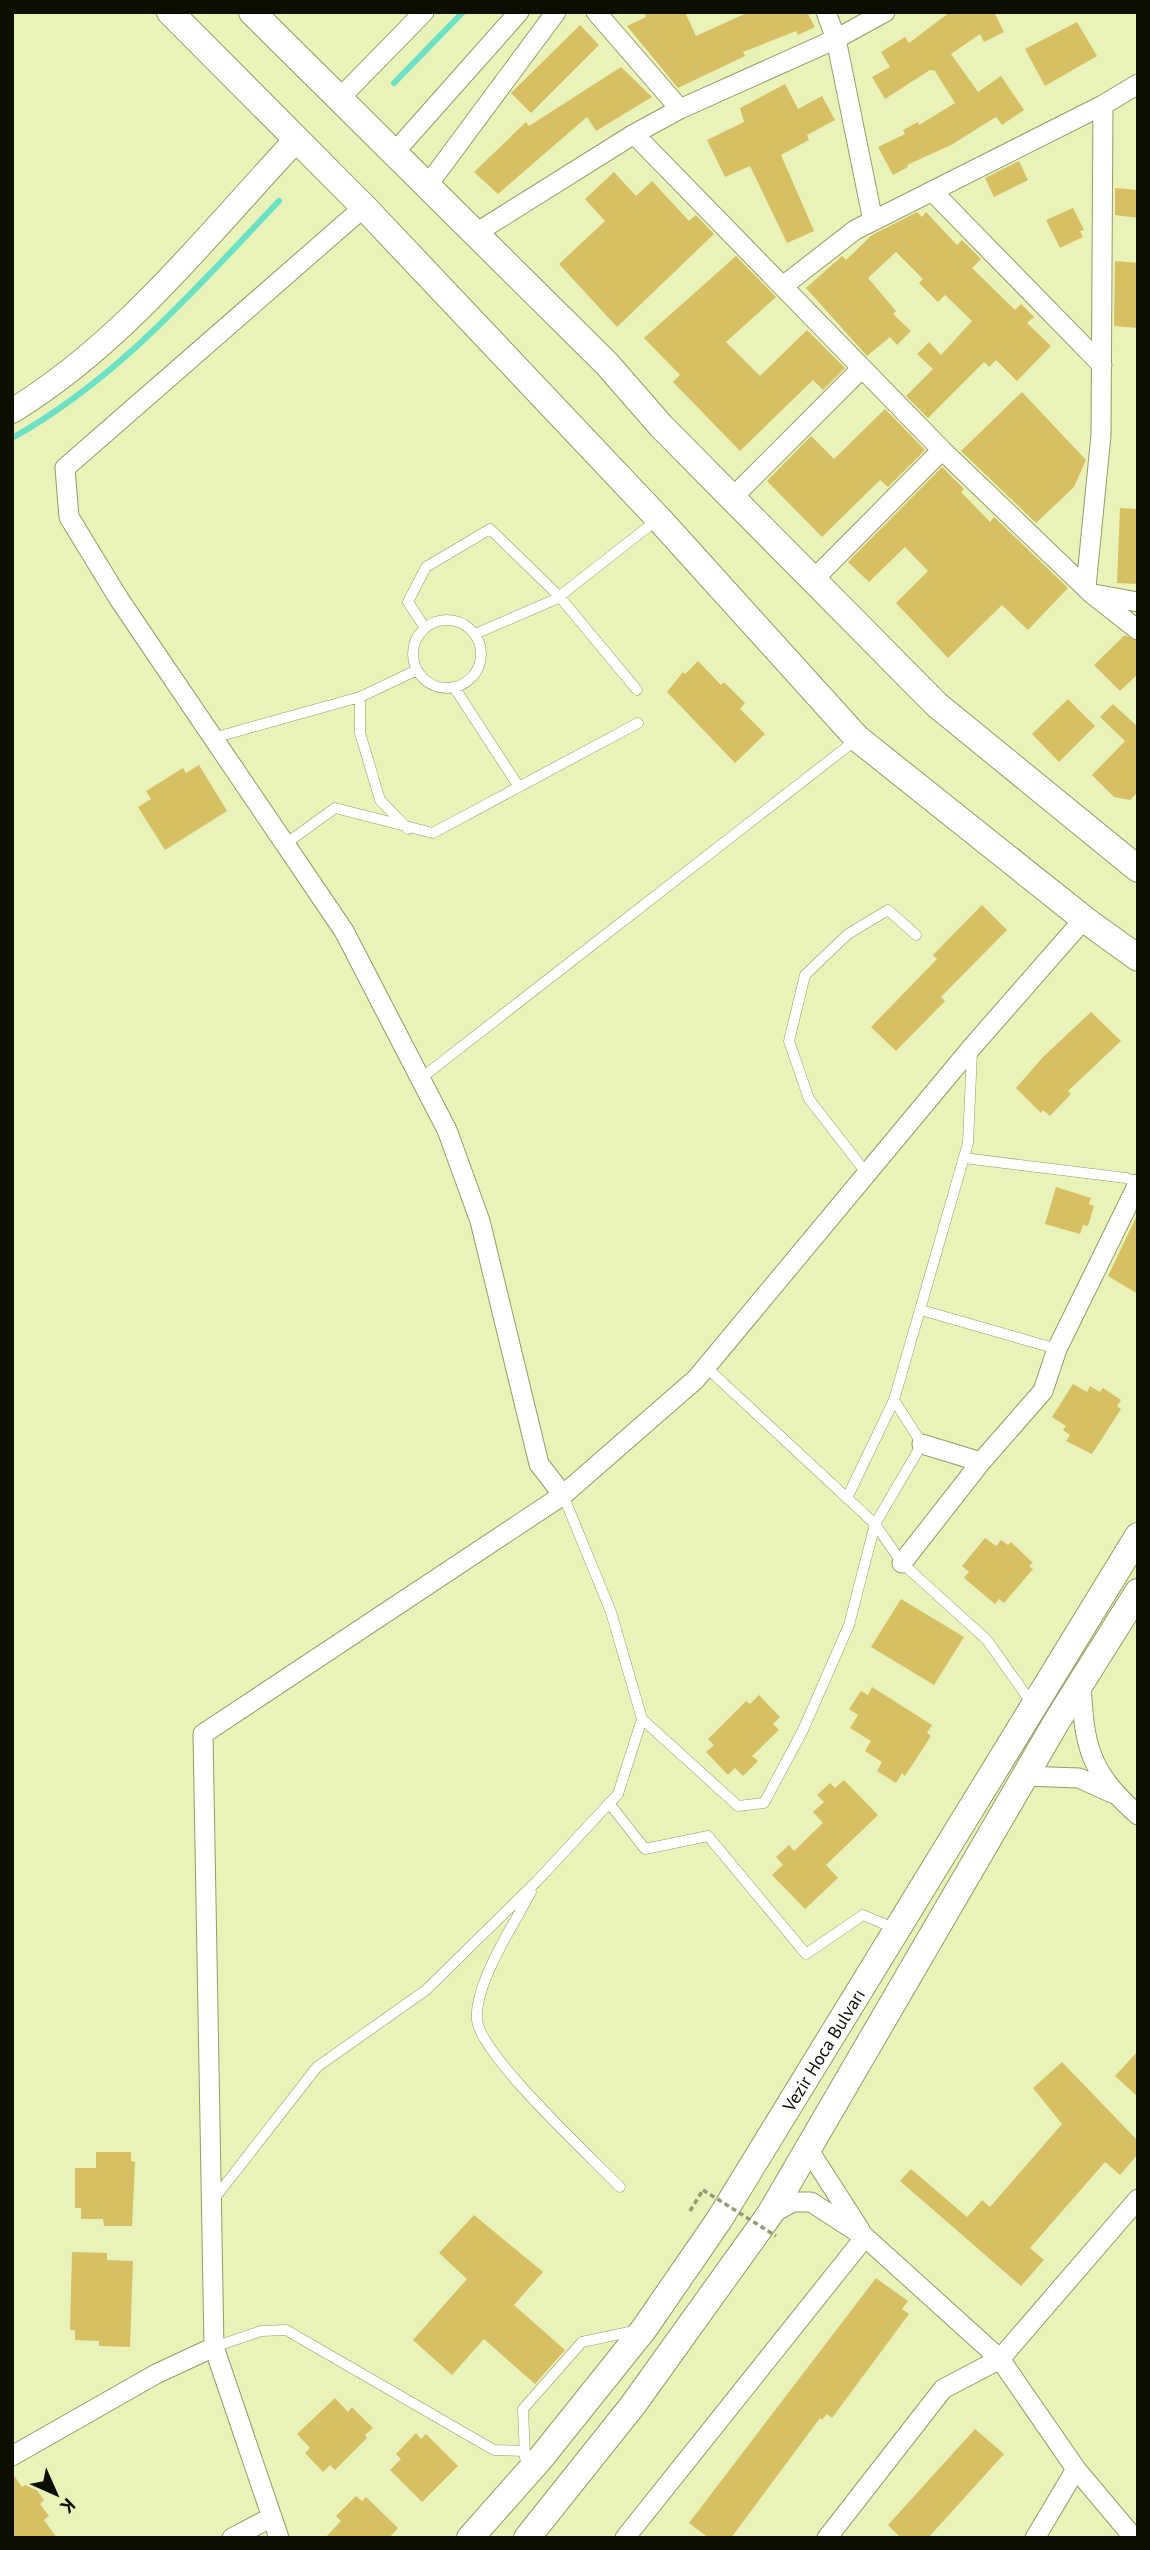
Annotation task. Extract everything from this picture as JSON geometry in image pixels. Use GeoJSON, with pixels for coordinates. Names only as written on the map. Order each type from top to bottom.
{"type":"FeatureCollection","features":[{"type":"Feature","properties":{"kind":"main road"},"geometry":{"type":"LineString","coordinates":[[170,12],[364,207],[659,519],[857,738],[1084,919],[1138,958]]}},
{"type":"Feature","properties":{"kind":"main road"},"geometry":{"type":"LineString","coordinates":[[252,12],[607,364],[661,426],[937,705],[1135,863]]}},
{"type":"Feature","properties":{"kind":"main road","name":"Vezir Hoca Bulvarı"},"geometry":{"type":"LineString","coordinates":[[470,2538],[526,2462],[645,2329],[719,2220],[1138,1536]]}},
{"type":"Feature","properties":{"kind":"main road","name":"Vezir Hoca Bulvarı"},"geometry":{"type":"LineString","coordinates":[[527,2538],[773,2225],[808,2149],[1024,1776],[1138,1591]]}},
{"type":"Feature","properties":{"kind":"street"},"geometry":{"type":"LineString","coordinates":[[338,100],[424,12]]}},
{"type":"Feature","properties":{"kind":"street"},"geometry":{"type":"LineString","coordinates":[[393,154],[519,12]]}},
{"type":"Feature","properties":{"kind":"street"},"geometry":{"type":"LineString","coordinates":[[427,186],[556,12]]}},
{"type":"Feature","properties":{"kind":"street"},"geometry":{"type":"LineString","coordinates":[[826,12],[836,39],[873,221]]}},
{"type":"Feature","properties":{"kind":"street"},"geometry":{"type":"LineString","coordinates":[[476,233],[634,134],[680,109],[836,39],[885,12]]}},
{"type":"Feature","properties":{"kind":"street"},"geometry":{"type":"LineString","coordinates":[[607,15],[680,109]]}},
{"type":"Feature","properties":{"kind":"street"},"geometry":{"type":"LineString","coordinates":[[783,286],[855,230],[1103,105],[1138,84]]}},
{"type":"Feature","properties":{"kind":"street"},"geometry":{"type":"LineString","coordinates":[[1089,590],[1101,435],[1103,105]]}},
{"type":"Feature","properties":{"kind":"street"},"geometry":{"type":"LineString","coordinates":[[634,134],[942,450],[1089,590],[1138,630]]}},
{"type":"Feature","properties":{"kind":"street"},"geometry":{"type":"LineString","coordinates":[[12,411],[48,389],[105,341],[296,140]]}},
{"type":"Feature","properties":{"kind":"street"},"geometry":{"type":"LineString","coordinates":[[932,191],[1102,365]]}},
{"type":"Feature","properties":{"kind":"street"},"geometry":{"type":"LineString","coordinates":[[364,207],[65,468],[69,517],[119,599],[344,931],[447,1130],[480,1221],[539,1464],[563,1495]]}},
{"type":"Feature","properties":{"kind":"street"},"geometry":{"type":"LineString","coordinates":[[733,497],[861,369]]}},
{"type":"Feature","properties":{"kind":"street"},"geometry":{"type":"LineString","coordinates":[[813,580],[942,450]]}},
{"type":"Feature","properties":{"kind":"street"},"geometry":{"type":"LineString","coordinates":[[1089,590],[1138,602]]}},
{"type":"Feature","properties":{"kind":"street"},"geometry":{"type":"LineString","coordinates":[[279,2538],[214,2347],[203,1734],[563,1495],[706,1367],[972,1047],[1084,919]]}},
{"type":"Feature","properties":{"kind":"street"},"geometry":{"type":"LineString","coordinates":[[902,1563],[981,1462],[1043,1391],[1057,1349],[1138,1183]]}},
{"type":"Feature","properties":{"kind":"street"},"geometry":{"type":"LineString","coordinates":[[922,1444],[981,1462]]}},
{"type":"Feature","properties":{"kind":"street"},"geometry":{"type":"LineString","coordinates":[[1081,1680],[1083,1726],[1091,1760],[1112,1793]]}},
{"type":"Feature","properties":{"kind":"street"},"geometry":{"type":"LineString","coordinates":[[1024,1776],[1079,1778],[1112,1793],[1138,1815]]}},
{"type":"Feature","properties":{"kind":"street"},"geometry":{"type":"LineString","coordinates":[[808,2149],[865,2237]]}},
{"type":"Feature","properties":{"kind":"street"},"geometry":{"type":"LineString","coordinates":[[827,2538],[943,2389],[1000,2359],[1138,2199]]}},
{"type":"Feature","properties":{"kind":"street"},"geometry":{"type":"LineString","coordinates":[[773,2225],[793,2202],[811,2202],[865,2237],[1000,2359],[1076,2469],[1134,2538]]}},
{"type":"Feature","properties":{"kind":"street"},"geometry":{"type":"LineString","coordinates":[[625,2538],[865,2237]]}},
{"type":"Feature","properties":{"kind":"street"},"geometry":{"type":"LineString","coordinates":[[12,2456],[156,2374],[214,2347]]}},
{"type":"Feature","properties":{"kind":"street"},"geometry":{"type":"LineString","coordinates":[[1035,2538],[1076,2469]]}},
{"type":"Feature","properties":{"kind":"street"},"geometry":{"type":"LineString","coordinates":[[232,2538],[272,2517]]}},
{"type":"Feature","properties":{"kind":"lane"},"geometry":{"type":"LineString","coordinates":[[475,634],[559,596],[659,519]]}},
{"type":"Feature","properties":{"kind":"lane"},"geometry":{"type":"LineString","coordinates":[[425,628],[408,602],[426,567],[490,529],[559,596],[637,690]]}},
{"type":"Feature","properties":{"kind":"lane"},"geometry":{"type":"LineString","coordinates":[[446,619],[467,626],[480,644],[479,666],[473,676],[454,687],[433,685],[417,670],[414,648],[425,628],[446,619]]}},
{"type":"Feature","properties":{"kind":"lane"},"geometry":{"type":"LineString","coordinates":[[212,738],[359,697],[417,670]]}},
{"type":"Feature","properties":{"kind":"lane"},"geometry":{"type":"LineString","coordinates":[[454,687],[519,787]]}},
{"type":"Feature","properties":{"kind":"lane"},"geometry":{"type":"LineString","coordinates":[[359,697],[360,733],[380,800],[408,829]]}},
{"type":"Feature","properties":{"kind":"lane"},"geometry":{"type":"LineString","coordinates":[[284,845],[335,808],[408,829],[433,833],[638,723]]}},
{"type":"Feature","properties":{"kind":"lane"},"geometry":{"type":"LineString","coordinates":[[420,1079],[857,738]]}},
{"type":"Feature","properties":{"kind":"lane"},"geometry":{"type":"LineString","coordinates":[[867,1174],[809,1099],[789,1041],[805,975],[848,934],[887,909],[916,935]]}},
{"type":"Feature","properties":{"kind":"lane"},"geometry":{"type":"LineString","coordinates":[[847,1498],[894,1400],[964,1158],[968,1143],[972,1047]]}},
{"type":"Feature","properties":{"kind":"lane"},"geometry":{"type":"LineString","coordinates":[[964,1158],[1126,1178],[1138,1183]]}},
{"type":"Feature","properties":{"kind":"lane"},"geometry":{"type":"LineString","coordinates":[[921,1310],[1057,1349]]}},
{"type":"Feature","properties":{"kind":"lane"},"geometry":{"type":"LineString","coordinates":[[706,1367],[875,1524],[902,1563],[987,1640],[1035,1708]]}},
{"type":"Feature","properties":{"kind":"lane"},"geometry":{"type":"LineString","coordinates":[[563,1495],[611,1612],[642,1719],[738,1806],[764,1803],[803,1730],[849,1625],[875,1524],[922,1444],[894,1400]]}},
{"type":"Feature","properties":{"kind":"lane"},"geometry":{"type":"LineString","coordinates":[[212,2202],[317,2067],[426,1990],[536,1882],[618,1794],[642,1719]]}},
{"type":"Feature","properties":{"kind":"lane"},"geometry":{"type":"LineString","coordinates":[[609,1803],[645,1849],[708,1836],[806,1954],[863,1915],[897,1929]]}},
{"type":"Feature","properties":{"kind":"lane"},"geometry":{"type":"LineString","coordinates":[[536,1882],[482,1987],[477,2021],[493,2053],[620,2187]]}},
{"type":"Feature","properties":{"kind":"lane"},"geometry":{"type":"LineString","coordinates":[[214,2347],[261,2332],[286,2330],[494,2450],[526,2462],[523,2409],[582,2342],[645,2329]]}},
{"type":"Feature","properties":{"kind":"path"},"geometry":{"type":"LineString","coordinates":[[690,2211],[703,2190],[773,2225]]}},
{"type":"Feature","properties":{"kind":"building"},"geometry":{"type":"Polygon","coordinates":[[[644,12],[685,12],[696,36],[749,12],[807,12],[815,27],[798,35],[796,31],[743,52],[745,56],[678,88],[627,26],[646,17],[644,12]]]}},
{"type":"Feature","properties":{"kind":"building"},"geometry":{"type":"Polygon","coordinates":[[[950,12],[994,12],[1004,32],[984,42],[980,34],[951,54],[978,92],[1001,76],[1024,110],[1002,125],[996,117],[951,145],[907,165],[908,167],[893,175],[878,147],[905,134],[903,130],[918,122],[919,125],[955,103],[935,71],[930,70],[885,99],[872,77],[890,67],[881,52],[905,37],[909,43],[950,12]]]}},
{"type":"Feature","properties":{"kind":"building"},"geometry":{"type":"Polygon","coordinates":[[[1077,22],[1097,56],[1045,86],[1025,49],[1077,22]]]}},
{"type":"Feature","properties":{"kind":"building"},"geometry":{"type":"Polygon","coordinates":[[[580,25],[599,45],[531,113],[511,93],[580,25]]]}},
{"type":"Feature","properties":{"kind":"building"},"geometry":{"type":"Polygon","coordinates":[[[621,67],[652,97],[596,131],[587,117],[498,194],[474,172],[526,122],[529,126],[621,67]]]}},
{"type":"Feature","properties":{"kind":"building"},"geometry":{"type":"Polygon","coordinates":[[[785,84],[798,109],[822,96],[835,120],[807,135],[809,140],[781,155],[814,231],[787,243],[750,166],[725,177],[707,140],[744,122],[740,108],[785,84]]]}},
{"type":"Feature","properties":{"kind":"building"},"geometry":{"type":"Polygon","coordinates":[[[1019,161],[1028,180],[994,197],[985,178],[1019,161]]]}},
{"type":"Feature","properties":{"kind":"building"},"geometry":{"type":"Polygon","coordinates":[[[614,172],[636,196],[652,181],[689,221],[696,215],[714,234],[617,327],[559,264],[605,221],[585,199],[614,172]]]}},
{"type":"Feature","properties":{"kind":"building"},"geometry":{"type":"Polygon","coordinates":[[[1115,188],[1138,190],[1138,218],[1115,215],[1115,188]]]}},
{"type":"Feature","properties":{"kind":"building"},"geometry":{"type":"Polygon","coordinates":[[[1073,208],[1084,230],[1080,231],[1083,237],[1060,248],[1046,220],[1073,208]]]}},
{"type":"Feature","properties":{"kind":"building"},"geometry":{"type":"Polygon","coordinates":[[[917,212],[922,217],[926,212],[957,245],[962,240],[981,259],[972,268],[1015,310],[1021,304],[1034,317],[1027,323],[1051,346],[1017,381],[996,360],[989,367],[984,362],[928,418],[906,396],[933,369],[917,354],[929,342],[941,355],[972,321],[945,295],[938,302],[919,283],[923,279],[896,252],[868,278],[896,311],[893,314],[911,331],[897,345],[890,337],[867,356],[806,288],[842,256],[846,260],[872,235],[917,212]]]}},
{"type":"Feature","properties":{"kind":"building"},"geometry":{"type":"Polygon","coordinates":[[[736,256],[776,297],[726,342],[760,376],[807,330],[845,368],[823,390],[813,380],[740,451],[673,382],[680,375],[644,338],[736,256]]]}},
{"type":"Feature","properties":{"kind":"building"},"geometry":{"type":"Polygon","coordinates":[[[1115,261],[1138,263],[1138,328],[1114,326],[1115,261]]]}},
{"type":"Feature","properties":{"kind":"building"},"geometry":{"type":"Polygon","coordinates":[[[1022,392],[1086,460],[1074,487],[1036,523],[961,451],[1022,392]]]}},
{"type":"Feature","properties":{"kind":"building"},"geometry":{"type":"Polygon","coordinates":[[[885,409],[925,450],[888,487],[880,480],[822,537],[767,481],[811,436],[834,459],[885,409]]]}},
{"type":"Feature","properties":{"kind":"building"},"geometry":{"type":"Polygon","coordinates":[[[942,467],[964,489],[961,492],[990,522],[994,517],[1068,588],[1028,630],[1002,605],[948,658],[896,603],[928,571],[905,547],[869,582],[848,562],[942,467]]]}},
{"type":"Feature","properties":{"kind":"building"},"geometry":{"type":"Polygon","coordinates":[[[1120,508],[1138,509],[1138,584],[1117,583],[1120,508]]]}},
{"type":"Feature","properties":{"kind":"building"},"geometry":{"type":"Polygon","coordinates":[[[1125,635],[1138,642],[1138,674],[1120,691],[1094,665],[1125,635]]]}},
{"type":"Feature","properties":{"kind":"building"},"geometry":{"type":"Polygon","coordinates":[[[698,661],[721,685],[724,682],[745,703],[740,709],[765,734],[735,763],[667,692],[683,672],[685,674],[698,661]]]}},
{"type":"Feature","properties":{"kind":"building"},"geometry":{"type":"Polygon","coordinates":[[[1068,699],[1095,726],[1059,762],[1032,734],[1068,699]]]}},
{"type":"Feature","properties":{"kind":"building"},"geometry":{"type":"Polygon","coordinates":[[[1113,704],[1138,727],[1138,792],[1130,800],[1114,797],[1092,775],[1125,741],[1100,717],[1113,704]]]}},
{"type":"Feature","properties":{"kind":"building"},"geometry":{"type":"Polygon","coordinates":[[[199,765],[227,811],[165,850],[138,807],[151,799],[146,791],[183,768],[186,773],[199,765]]]}},
{"type":"Feature","properties":{"kind":"building"},"geometry":{"type":"Polygon","coordinates":[[[982,905],[1007,930],[941,997],[945,1001],[896,1051],[871,1027],[937,959],[933,955],[982,905]]]}},
{"type":"Feature","properties":{"kind":"building"},"geometry":{"type":"Polygon","coordinates":[[[1091,1012],[1121,1041],[1068,1091],[1071,1094],[1050,1116],[1043,1110],[1041,1113],[1016,1088],[1043,1057],[1091,1012]]]}},
{"type":"Feature","properties":{"kind":"building"},"geometry":{"type":"Polygon","coordinates":[[[1056,1187],[1091,1198],[1089,1204],[1094,1206],[1088,1226],[1083,1225],[1080,1234],[1045,1224],[1056,1187]]]}},
{"type":"Feature","properties":{"kind":"building"},"geometry":{"type":"Polygon","coordinates":[[[1138,1213],[1138,1294],[1108,1276],[1138,1213]]]}},
{"type":"Feature","properties":{"kind":"building"},"geometry":{"type":"Polygon","coordinates":[[[1073,1384],[1087,1392],[1090,1386],[1100,1392],[1103,1388],[1121,1400],[1117,1406],[1121,1409],[1092,1454],[1066,1441],[1070,1435],[1063,1430],[1066,1426],[1052,1417],[1073,1384]]]}},
{"type":"Feature","properties":{"kind":"building"},"geometry":{"type":"Polygon","coordinates":[[[985,1538],[996,1546],[1001,1540],[1008,1545],[1011,1542],[1033,1563],[1029,1566],[1033,1569],[1004,1603],[999,1599],[995,1604],[964,1578],[969,1572],[962,1566],[985,1538]]]}},
{"type":"Feature","properties":{"kind":"building"},"geometry":{"type":"Polygon","coordinates":[[[901,1599],[964,1637],[934,1685],[871,1647],[901,1599]]]}},
{"type":"Feature","properties":{"kind":"building"},"geometry":{"type":"Polygon","coordinates":[[[872,1687],[932,1725],[927,1733],[931,1736],[905,1776],[902,1773],[896,1783],[877,1771],[882,1762],[865,1751],[871,1741],[850,1728],[858,1715],[849,1709],[861,1691],[868,1695],[872,1687]]]}},
{"type":"Feature","properties":{"kind":"building"},"geometry":{"type":"Polygon","coordinates":[[[759,1695],[780,1717],[773,1724],[779,1730],[752,1756],[758,1761],[743,1776],[735,1768],[728,1775],[706,1752],[714,1745],[708,1739],[746,1701],[750,1704],[759,1695]]]}},
{"type":"Feature","properties":{"kind":"building"},"geometry":{"type":"Polygon","coordinates":[[[844,1780],[878,1815],[826,1865],[838,1878],[805,1909],[772,1875],[783,1865],[776,1857],[789,1845],[794,1851],[823,1823],[813,1812],[824,1802],[817,1795],[830,1783],[835,1788],[844,1780]]]}},
{"type":"Feature","properties":{"kind":"building"},"geometry":{"type":"Polygon","coordinates":[[[1138,2051],[1138,2097],[1115,2076],[1138,2051]]]}},
{"type":"Feature","properties":{"kind":"building"},"geometry":{"type":"Polygon","coordinates":[[[1062,2062],[1138,2141],[1138,2154],[1120,2175],[1105,2162],[1030,2248],[1044,2260],[1021,2286],[900,2181],[911,2169],[967,2217],[982,2200],[990,2207],[1062,2124],[1033,2088],[1062,2062]]]}},
{"type":"Feature","properties":{"kind":"building"},"geometry":{"type":"Polygon","coordinates":[[[96,2152],[131,2152],[131,2161],[135,2162],[132,2226],[104,2226],[103,2219],[81,2219],[81,2208],[75,2208],[75,2168],[96,2168],[96,2152]]]}},
{"type":"Feature","properties":{"kind":"building"},"geometry":{"type":"Polygon","coordinates":[[[474,2215],[543,2272],[514,2305],[565,2350],[535,2384],[484,2339],[452,2375],[413,2340],[467,2279],[439,2253],[474,2215]]]}},
{"type":"Feature","properties":{"kind":"building"},"geometry":{"type":"Polygon","coordinates":[[[72,2252],[107,2253],[107,2260],[133,2261],[130,2347],[99,2346],[99,2341],[75,2340],[75,2330],[70,2330],[72,2252]]]}},
{"type":"Feature","properties":{"kind":"building"},"geometry":{"type":"Polygon","coordinates":[[[876,2278],[908,2301],[902,2309],[909,2314],[832,2418],[827,2414],[822,2420],[820,2418],[731,2538],[709,2538],[689,2523],[876,2278]]]}},
{"type":"Feature","properties":{"kind":"building"},"geometry":{"type":"Polygon","coordinates":[[[335,2398],[348,2412],[352,2407],[373,2428],[365,2435],[367,2438],[335,2470],[330,2465],[323,2472],[305,2453],[310,2448],[297,2434],[335,2398]]]}},
{"type":"Feature","properties":{"kind":"building"},"geometry":{"type":"Polygon","coordinates":[[[975,2429],[1004,2454],[928,2538],[901,2538],[888,2525],[975,2429]]]}},
{"type":"Feature","properties":{"kind":"building"},"geometry":{"type":"Polygon","coordinates":[[[416,2433],[421,2439],[426,2434],[458,2466],[422,2502],[390,2470],[401,2459],[396,2454],[416,2433]]]}},
{"type":"Feature","properties":{"kind":"building"},"geometry":{"type":"Polygon","coordinates":[[[12,2473],[22,2487],[30,2481],[44,2500],[40,2504],[49,2516],[44,2520],[57,2538],[12,2538],[12,2473]]]}},
{"type":"Feature","properties":{"kind":"building"},"geometry":{"type":"Polygon","coordinates":[[[356,2496],[362,2501],[366,2497],[398,2528],[389,2538],[325,2538],[341,2521],[336,2516],[356,2496]]]}},
{"type":"Feature","properties":{"kind":"waterway"},"geometry":{"type":"LineString","coordinates":[[394,83],[463,12]]}},
{"type":"Feature","properties":{"kind":"waterway"},"geometry":{"type":"LineString","coordinates":[[12,438],[51,414],[121,360],[186,299],[279,201]]}}]}
